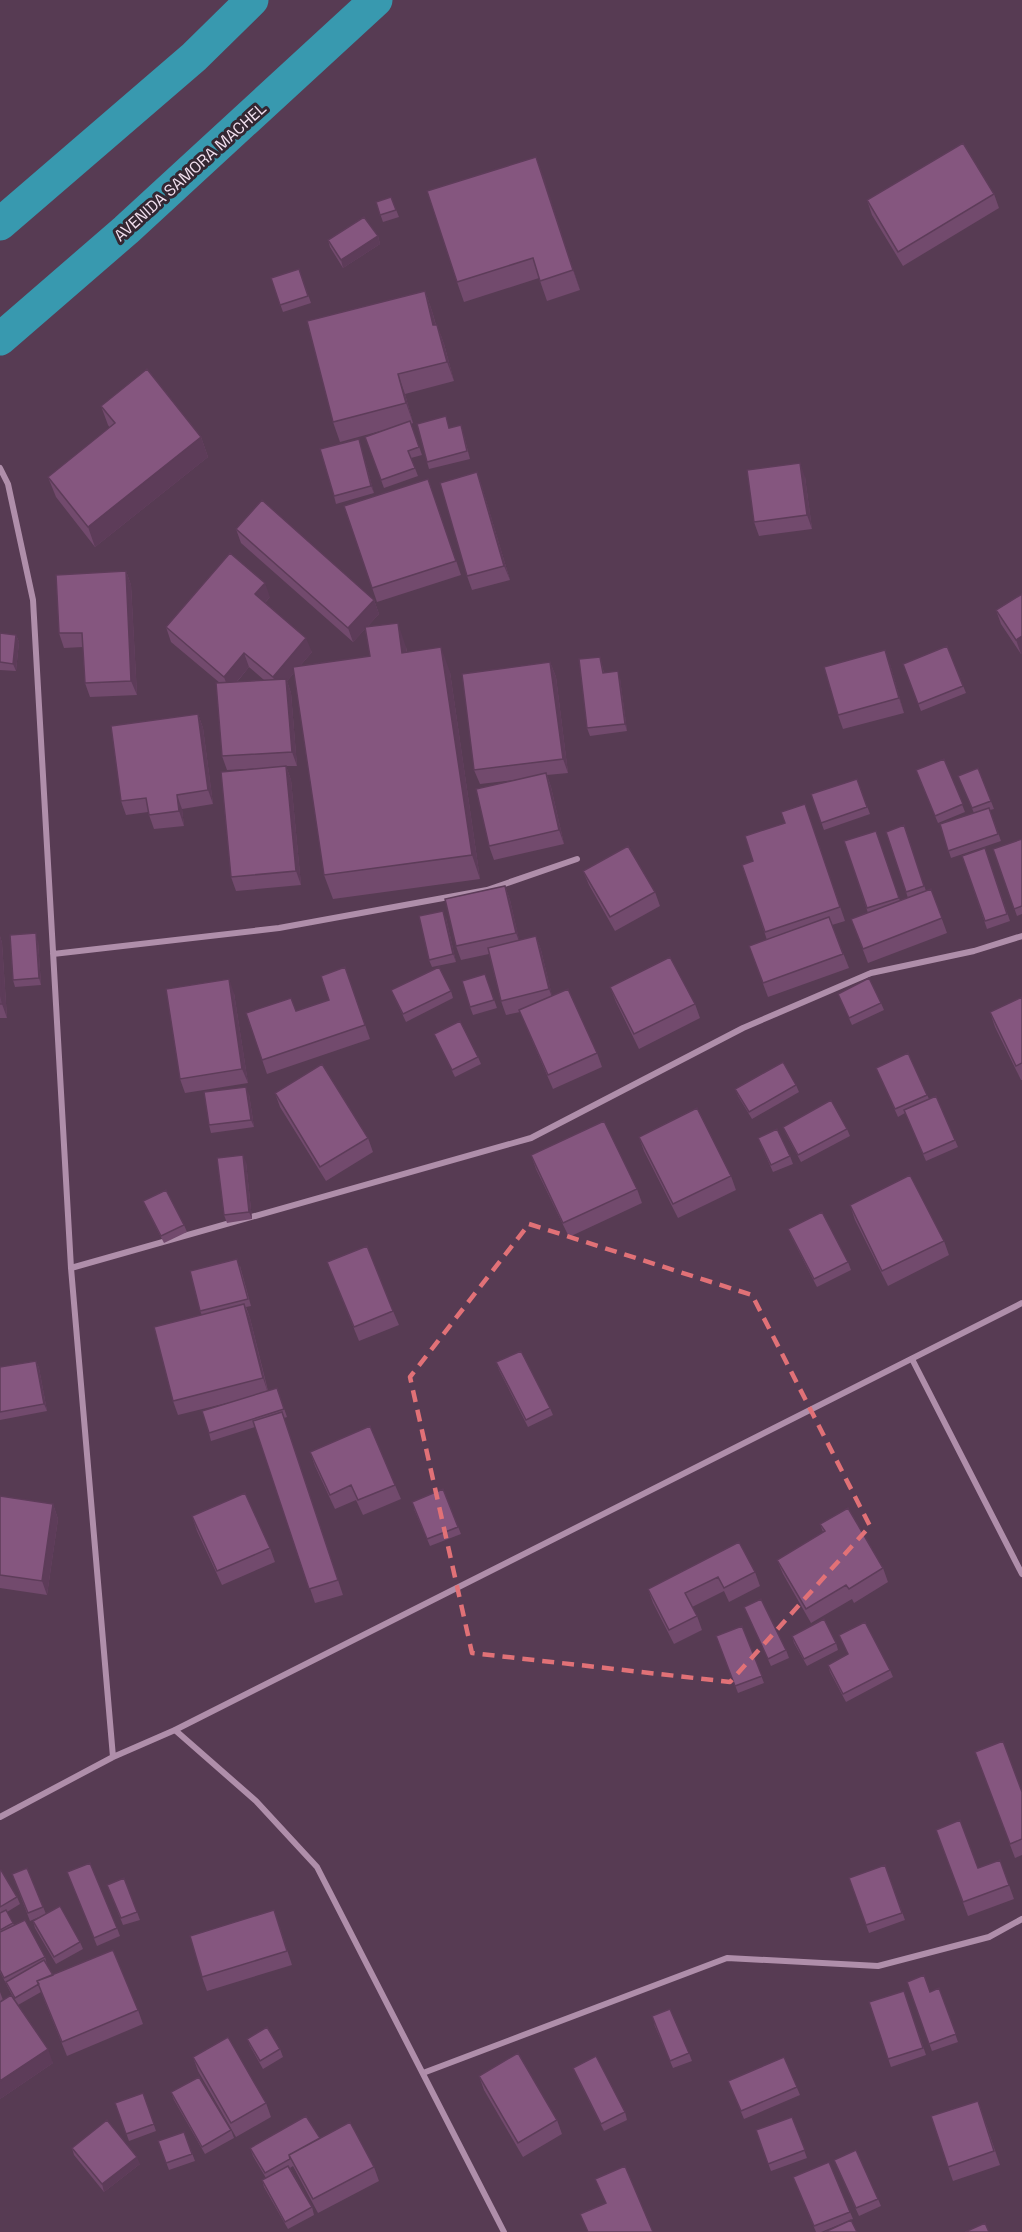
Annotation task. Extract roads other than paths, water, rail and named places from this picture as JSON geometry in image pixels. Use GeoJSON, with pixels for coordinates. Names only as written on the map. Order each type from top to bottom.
{"type":"FeatureCollection","features":[{"type":"Feature","properties":{"kind":"highway"},"geometry":{"type":"LineString","coordinates":[[0,224],[194,57],[252,0]]}},
{"type":"Feature","properties":{"kind":"highway","name":"AVENIDA SAMORA MACHEL"},"geometry":{"type":"LineString","coordinates":[[0,339],[135,222],[376,0]]}},
{"type":"Feature","properties":{"kind":"street"},"geometry":{"type":"LineString","coordinates":[[0,468],[8,484],[33,600],[71,1268],[113,1757]]}},
{"type":"Feature","properties":{"kind":"street"},"geometry":{"type":"LineString","coordinates":[[53,954],[279,928],[488,890],[577,860]]}},
{"type":"Feature","properties":{"kind":"street"},"geometry":{"type":"LineString","coordinates":[[71,1268],[531,1138],[743,1028],[870,973],[974,951],[1022,936]]}},
{"type":"Feature","properties":{"kind":"street"},"geometry":{"type":"LineString","coordinates":[[0,1817],[113,1757],[175,1730],[1022,1304]]}},
{"type":"Feature","properties":{"kind":"street"},"geometry":{"type":"LineString","coordinates":[[912,1359],[1022,1574]]}},
{"type":"Feature","properties":{"kind":"street"},"geometry":{"type":"LineString","coordinates":[[175,1730],[256,1801],[317,1867],[504,2232]]}},
{"type":"Feature","properties":{"kind":"street"},"geometry":{"type":"LineString","coordinates":[[423,2073],[727,1958],[878,1966],[989,1937],[1022,1919]]}}]}
